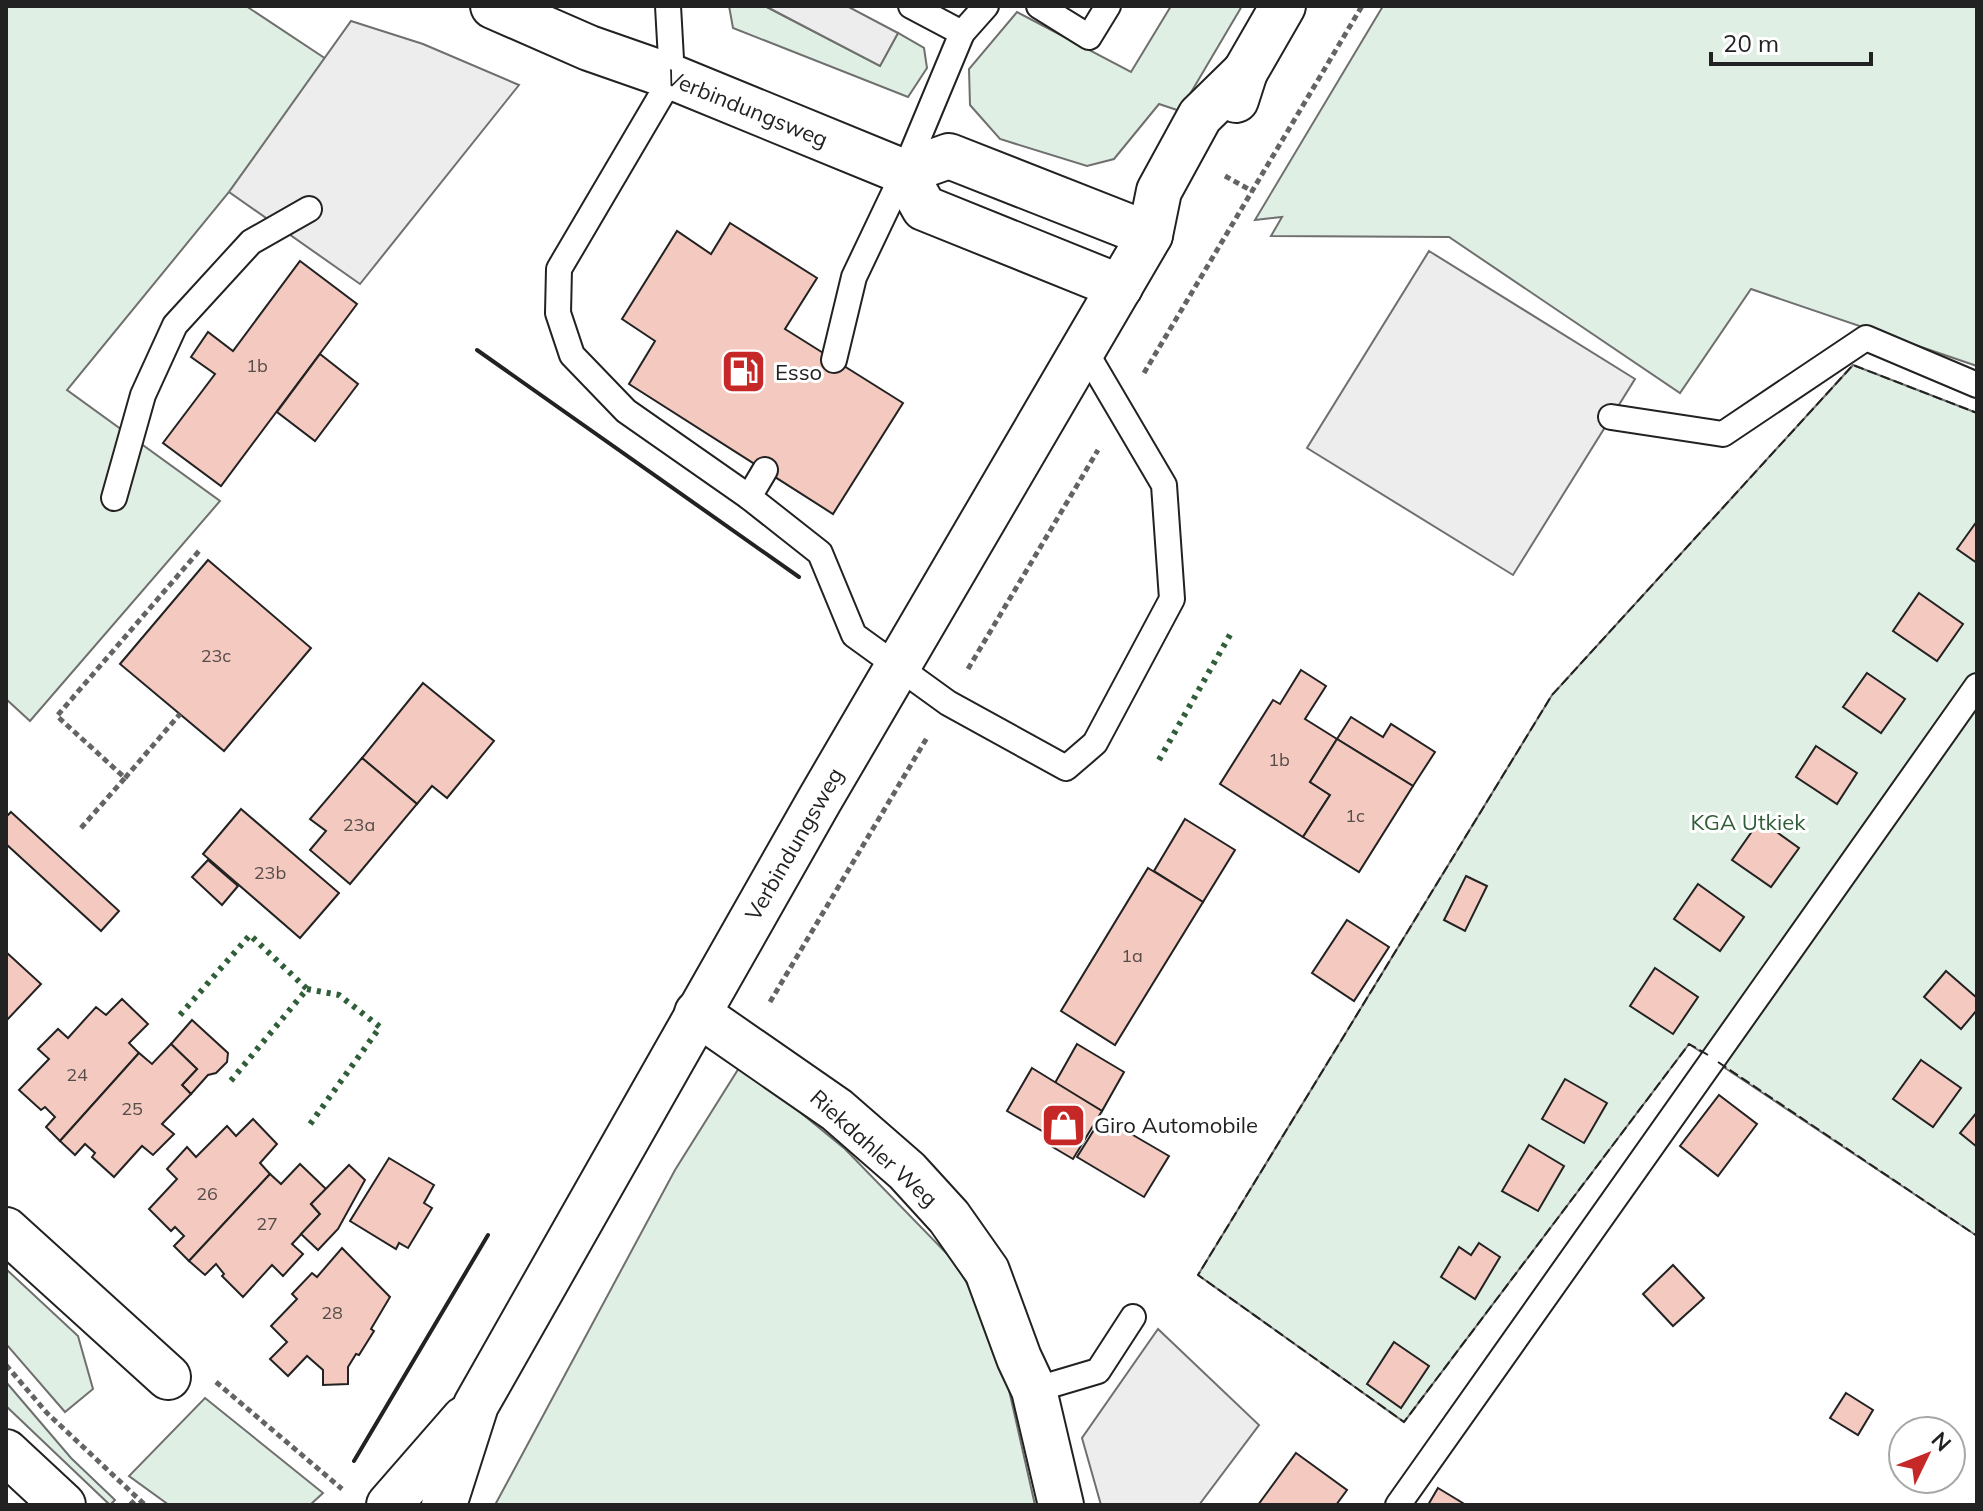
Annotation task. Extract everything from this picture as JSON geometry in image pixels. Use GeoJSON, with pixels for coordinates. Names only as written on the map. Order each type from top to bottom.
{"type":"FeatureCollection","features":[{"type":"Feature","properties":{"kind":"main road","name":"Verbindungsweg"},"geometry":{"type":"LineString","coordinates":[[493,6],[589,48],[672,77],[904,172]]}},
{"type":"Feature","properties":{"kind":"main road","name":"Verbindungsweg"},"geometry":{"type":"LineString","coordinates":[[389,1505],[476,1405],[697,1013],[1150,235],[1159,191],[1200,116],[1245,72],[1283,6]]}},
{"type":"Feature","properties":{"kind":"main road"},"geometry":{"type":"LineString","coordinates":[[1120,287],[924,208],[904,172],[949,156],[1150,235]]}},
{"type":"Feature","properties":{"kind":"main road","name":"Riekdahler Weg"},"geometry":{"type":"LineString","coordinates":[[697,1013],[837,1110],[907,1171],[949,1217],[987,1271],[1034,1390],[1061,1505]]}},
{"type":"Feature","properties":{"kind":"main road"},"geometry":{"type":"LineString","coordinates":[[6,1230],[168,1377]]}},
{"type":"Feature","properties":{"kind":"main road","name":"Verbindungsweg"},"geometry":{"type":"LineString","coordinates":[[444,1505],[476,1405]]}},
{"type":"Feature","properties":{"kind":"main road"},"geometry":{"type":"LineString","coordinates":[[6,1452],[63,1505]]}},
{"type":"Feature","properties":{"kind":"lane"},"geometry":{"type":"LineString","coordinates":[[668,6],[672,77],[559,269],[558,313],[572,355],[626,411],[749,497],[820,553],[854,635],[948,703],[1066,768],[1095,743],[1172,599],[1164,485],[1084,349]]}},
{"type":"Feature","properties":{"kind":"lane"},"geometry":{"type":"LineString","coordinates":[[911,6],[962,33]]}},
{"type":"Feature","properties":{"kind":"lane"},"geometry":{"type":"LineString","coordinates":[[834,360],[854,277],[904,172],[962,33],[986,6]]}},
{"type":"Feature","properties":{"kind":"lane"},"geometry":{"type":"LineString","coordinates":[[1039,6],[1089,37],[1108,6]]}},
{"type":"Feature","properties":{"kind":"lane"},"geometry":{"type":"LineString","coordinates":[[114,498],[143,395],[175,325],[251,242],[309,209]]}},
{"type":"Feature","properties":{"kind":"lane"},"geometry":{"type":"LineString","coordinates":[[1611,417],[1723,434],[1866,338],[1977,385]]}},
{"type":"Feature","properties":{"kind":"lane"},"geometry":{"type":"LineString","coordinates":[[749,497],[765,470]]}},
{"type":"Feature","properties":{"kind":"lane"},"geometry":{"type":"LineString","coordinates":[[1398,1505],[1977,686]]}},
{"type":"Feature","properties":{"kind":"lane"},"geometry":{"type":"LineString","coordinates":[[1034,1390],[1098,1371],[1133,1317]]}},
{"type":"Feature","properties":{"kind":"path"},"geometry":{"type":"LineString","coordinates":[[125,778],[57,716],[199,551]]}},
{"type":"Feature","properties":{"kind":"path"},"geometry":{"type":"LineString","coordinates":[[81,828],[180,714]]}},
{"type":"Feature","properties":{"kind":"path"},"geometry":{"type":"LineString","coordinates":[[6,1365],[47,1413],[145,1505]]}},
{"type":"Feature","properties":{"kind":"path"},"geometry":{"type":"LineString","coordinates":[[268,1427],[330,1478]]}},
{"type":"Feature","properties":{"kind":"path"},"geometry":{"type":"LineString","coordinates":[[130,1505],[136,1499]]}},
{"type":"Feature","properties":{"kind":"green space"},"geometry":{"type":"Polygon","coordinates":[[[246,6],[326,59],[229,192],[67,390],[220,501],[30,721],[6,699],[6,7],[246,6]]]}},
{"type":"Feature","properties":{"kind":"green space"},"geometry":{"type":"Polygon","coordinates":[[[729,6],[765,6],[880,66],[898,33],[924,48],[927,68],[908,97],[733,28],[729,6]]]}},
{"type":"Feature","properties":{"kind":"green space"},"geometry":{"type":"Polygon","coordinates":[[[1171,6],[1242,6],[1180,111],[1159,104],[1114,159],[1087,166],[1000,139],[970,105],[969,69],[1017,12],[1131,72],[1171,6]]]}},
{"type":"Feature","properties":{"kind":"green space"},"geometry":{"type":"Polygon","coordinates":[[[1383,6],[1977,6],[1977,366],[1751,289],[1680,393],[1449,237],[1271,236],[1282,217],[1255,220],[1383,6]]]}},
{"type":"Feature","properties":{"kind":"green space","name":"KGA Utkiek"},"geometry":{"type":"Polygon","coordinates":[[[1853,365],[1977,413],[1977,1236],[1689,1044],[1404,1422],[1198,1275],[1552,695],[1853,365]]]}},
{"type":"Feature","properties":{"kind":"green space"},"geometry":{"type":"Polygon","coordinates":[[[739,1068],[773,1090],[845,1149],[955,1262],[997,1337],[1035,1505],[495,1505],[675,1170],[739,1068]]]}},
{"type":"Feature","properties":{"kind":"green space"},"geometry":{"type":"Polygon","coordinates":[[[6,1269],[78,1336],[93,1389],[65,1412],[6,1344],[6,1269]]]}},
{"type":"Feature","properties":{"kind":"green space"},"geometry":{"type":"Polygon","coordinates":[[[6,1382],[71,1458],[115,1500],[110,1505],[6,1406],[6,1382]]]}},
{"type":"Feature","properties":{"kind":"green space"},"geometry":{"type":"Polygon","coordinates":[[[205,1398],[323,1493],[310,1505],[169,1505],[129,1476],[205,1398]]]}},
{"type":"Feature","properties":{"kind":"shaded area"},"geometry":{"type":"Polygon","coordinates":[[[765,6],[847,6],[898,33],[880,66],[765,6]]]}},
{"type":"Feature","properties":{"kind":"shaded area"},"geometry":{"type":"Polygon","coordinates":[[[351,21],[423,44],[519,85],[360,284],[229,192],[351,21]]]}},
{"type":"Feature","properties":{"kind":"shaded area"},"geometry":{"type":"Polygon","coordinates":[[[1429,251],[1635,379],[1513,575],[1307,448],[1429,251]]]}},
{"type":"Feature","properties":{"kind":"shaded area"},"geometry":{"type":"Polygon","coordinates":[[[1158,1329],[1259,1425],[1199,1505],[1101,1505],[1082,1438],[1158,1329]]]}},
{"type":"Feature","properties":{"kind":"building","name":"Esso"},"geometry":{"type":"Polygon","coordinates":[[[730,223],[817,278],[785,329],[903,403],[833,514],[629,384],[655,341],[622,319],[677,231],[711,254],[730,223]]]}},
{"type":"Feature","properties":{"kind":"building"},"geometry":{"type":"Polygon","coordinates":[[[300,261],[357,304],[221,486],[163,443],[215,374],[191,357],[208,332],[233,351],[300,261]]]}},
{"type":"Feature","properties":{"kind":"building"},"geometry":{"type":"Polygon","coordinates":[[[320,354],[358,384],[315,441],[277,412],[320,354]]]}},
{"type":"Feature","properties":{"kind":"building"},"geometry":{"type":"Polygon","coordinates":[[[1977,521],[1977,563],[1957,549],[1977,521]]]}},
{"type":"Feature","properties":{"kind":"building"},"geometry":{"type":"Polygon","coordinates":[[[208,560],[311,648],[224,751],[120,664],[208,560]]]}},
{"type":"Feature","properties":{"kind":"building"},"geometry":{"type":"Polygon","coordinates":[[[1919,593],[1963,624],[1937,661],[1893,631],[1919,593]]]}},
{"type":"Feature","properties":{"kind":"building"},"geometry":{"type":"Polygon","coordinates":[[[1301,670],[1326,686],[1305,719],[1337,739],[1310,782],[1330,795],[1303,837],[1220,784],[1273,700],[1280,704],[1301,670]]]}},
{"type":"Feature","properties":{"kind":"building"},"geometry":{"type":"Polygon","coordinates":[[[1867,673],[1905,699],[1881,733],[1843,707],[1867,673]]]}},
{"type":"Feature","properties":{"kind":"building"},"geometry":{"type":"Polygon","coordinates":[[[423,683],[494,741],[447,798],[432,786],[417,804],[362,758],[423,683]]]}},
{"type":"Feature","properties":{"kind":"building"},"geometry":{"type":"Polygon","coordinates":[[[1351,717],[1383,737],[1391,724],[1435,752],[1413,786],[1337,739],[1351,717]]]}},
{"type":"Feature","properties":{"kind":"building"},"geometry":{"type":"Polygon","coordinates":[[[1337,739],[1413,786],[1359,872],[1303,837],[1330,795],[1310,782],[1337,739]]]}},
{"type":"Feature","properties":{"kind":"building"},"geometry":{"type":"Polygon","coordinates":[[[1816,746],[1857,773],[1837,804],[1796,777],[1816,746]]]}},
{"type":"Feature","properties":{"kind":"building"},"geometry":{"type":"Polygon","coordinates":[[[362,758],[417,804],[350,884],[310,850],[326,831],[310,819],[362,758]]]}},
{"type":"Feature","properties":{"kind":"building"},"geometry":{"type":"Polygon","coordinates":[[[241,809],[339,893],[300,938],[203,854],[241,809]]]}},
{"type":"Feature","properties":{"kind":"building"},"geometry":{"type":"Polygon","coordinates":[[[11,812],[119,911],[101,931],[6,844],[6,817],[11,812]]]}},
{"type":"Feature","properties":{"kind":"building"},"geometry":{"type":"Polygon","coordinates":[[[1185,819],[1235,850],[1203,902],[1154,871],[1185,819]]]}},
{"type":"Feature","properties":{"kind":"building"},"geometry":{"type":"Polygon","coordinates":[[[1760,820],[1799,848],[1771,887],[1732,860],[1760,820]]]}},
{"type":"Feature","properties":{"kind":"building"},"geometry":{"type":"Polygon","coordinates":[[[208,860],[238,886],[222,905],[192,877],[208,860]]]}},
{"type":"Feature","properties":{"kind":"building"},"geometry":{"type":"Polygon","coordinates":[[[1148,868],[1203,902],[1115,1045],[1061,1011],[1148,868]]]}},
{"type":"Feature","properties":{"kind":"building"},"geometry":{"type":"Polygon","coordinates":[[[1466,876],[1487,886],[1465,931],[1444,920],[1466,876]]]}},
{"type":"Feature","properties":{"kind":"building"},"geometry":{"type":"Polygon","coordinates":[[[1698,884],[1744,917],[1720,951],[1674,919],[1698,884]]]}},
{"type":"Feature","properties":{"kind":"building"},"geometry":{"type":"Polygon","coordinates":[[[1347,920],[1389,947],[1354,1001],[1312,973],[1347,920]]]}},
{"type":"Feature","properties":{"kind":"building"},"geometry":{"type":"Polygon","coordinates":[[[6,952],[41,984],[6,1021],[6,952]]]}},
{"type":"Feature","properties":{"kind":"building"},"geometry":{"type":"Polygon","coordinates":[[[1655,968],[1698,997],[1673,1034],[1630,1006],[1655,968]]]}},
{"type":"Feature","properties":{"kind":"building"},"geometry":{"type":"Polygon","coordinates":[[[1946,971],[1977,998],[1977,1010],[1961,1029],[1924,997],[1946,971]]]}},
{"type":"Feature","properties":{"kind":"building"},"geometry":{"type":"Polygon","coordinates":[[[122,999],[148,1024],[129,1043],[139,1053],[60,1141],[46,1127],[55,1117],[45,1107],[41,1110],[19,1090],[49,1059],[38,1049],[58,1029],[68,1038],[96,1007],[106,1015],[122,999]]]}},
{"type":"Feature","properties":{"kind":"building"},"geometry":{"type":"Polygon","coordinates":[[[192,1020],[228,1053],[227,1062],[216,1073],[208,1075],[191,1094],[182,1085],[197,1069],[171,1044],[192,1020]]]}},
{"type":"Feature","properties":{"kind":"building"},"geometry":{"type":"Polygon","coordinates":[[[171,1044],[197,1069],[182,1085],[191,1094],[162,1124],[174,1134],[153,1155],[142,1146],[114,1177],[92,1157],[95,1153],[85,1144],[75,1155],[60,1141],[139,1053],[152,1064],[171,1044]]]}},
{"type":"Feature","properties":{"kind":"building"},"geometry":{"type":"Polygon","coordinates":[[[1077,1044],[1124,1072],[1102,1111],[1055,1083],[1077,1044]]]}},
{"type":"Feature","properties":{"kind":"building"},"geometry":{"type":"Polygon","coordinates":[[[1921,1060],[1961,1088],[1933,1127],[1893,1099],[1921,1060]]]}},
{"type":"Feature","properties":{"kind":"building","name":"Giro Automobile"},"geometry":{"type":"Polygon","coordinates":[[[1032,1068],[1102,1111],[1073,1159],[1051,1146],[1056,1139],[1007,1111],[1032,1068]]]}},
{"type":"Feature","properties":{"kind":"building"},"geometry":{"type":"Polygon","coordinates":[[[1565,1079],[1607,1103],[1584,1143],[1542,1119],[1565,1079]]]}},
{"type":"Feature","properties":{"kind":"building"},"geometry":{"type":"Polygon","coordinates":[[[1719,1095],[1757,1124],[1718,1176],[1680,1146],[1719,1095]]]}},
{"type":"Feature","properties":{"kind":"building"},"geometry":{"type":"Polygon","coordinates":[[[1977,1112],[1977,1147],[1960,1133],[1977,1112]]]}},
{"type":"Feature","properties":{"kind":"building"},"geometry":{"type":"Polygon","coordinates":[[[1102,1117],[1169,1156],[1144,1197],[1077,1157],[1102,1117]]]}},
{"type":"Feature","properties":{"kind":"building"},"geometry":{"type":"Polygon","coordinates":[[[253,1119],[277,1144],[260,1163],[270,1174],[189,1261],[174,1246],[184,1236],[175,1227],[171,1231],[149,1209],[177,1179],[167,1169],[187,1147],[196,1157],[227,1126],[236,1136],[253,1119]]]}},
{"type":"Feature","properties":{"kind":"building"},"geometry":{"type":"Polygon","coordinates":[[[1529,1145],[1564,1166],[1538,1211],[1502,1191],[1529,1145]]]}},
{"type":"Feature","properties":{"kind":"building"},"geometry":{"type":"Polygon","coordinates":[[[389,1158],[434,1185],[424,1203],[432,1208],[408,1248],[399,1243],[396,1249],[350,1221],[389,1158]]]}},
{"type":"Feature","properties":{"kind":"building"},"geometry":{"type":"Polygon","coordinates":[[[300,1164],[326,1189],[311,1204],[320,1214],[292,1244],[303,1254],[283,1276],[272,1265],[243,1297],[222,1276],[224,1274],[216,1264],[205,1275],[189,1261],[270,1174],[281,1184],[300,1164]]]}},
{"type":"Feature","properties":{"kind":"building"},"geometry":{"type":"Polygon","coordinates":[[[349,1165],[365,1180],[338,1229],[318,1250],[301,1234],[320,1214],[311,1204],[349,1165]]]}},
{"type":"Feature","properties":{"kind":"building"},"geometry":{"type":"Polygon","coordinates":[[[1479,1243],[1500,1257],[1475,1299],[1441,1277],[1459,1247],[1471,1255],[1479,1243]]]}},
{"type":"Feature","properties":{"kind":"building"},"geometry":{"type":"Polygon","coordinates":[[[342,1248],[390,1297],[371,1329],[374,1331],[348,1367],[348,1384],[323,1385],[323,1370],[307,1356],[288,1376],[270,1359],[287,1342],[271,1326],[297,1299],[292,1294],[312,1273],[317,1277],[342,1248]]]}},
{"type":"Feature","properties":{"kind":"building"},"geometry":{"type":"Polygon","coordinates":[[[1673,1265],[1704,1298],[1673,1326],[1643,1294],[1673,1265]]]}},
{"type":"Feature","properties":{"kind":"building"},"geometry":{"type":"Polygon","coordinates":[[[1394,1342],[1429,1366],[1401,1408],[1367,1384],[1394,1342]]]}},
{"type":"Feature","properties":{"kind":"building"},"geometry":{"type":"Polygon","coordinates":[[[1846,1393],[1873,1410],[1858,1435],[1830,1418],[1846,1393]]]}},
{"type":"Feature","properties":{"kind":"building"},"geometry":{"type":"Polygon","coordinates":[[[1296,1453],[1347,1490],[1336,1505],[1258,1505],[1296,1453]]]}},
{"type":"Feature","properties":{"kind":"building"},"geometry":{"type":"Polygon","coordinates":[[[1438,1488],[1466,1505],[1428,1505],[1438,1488]]]}},
{"type":"Feature","properties":{"kind":"hedge"},"geometry":{"type":"LineString","coordinates":[[1159,760],[1231,633]]}},
{"type":"Feature","properties":{"kind":"hedge"},"geometry":{"type":"LineString","coordinates":[[180,1015],[250,935],[307,989],[229,1083]]}},
{"type":"Feature","properties":{"kind":"hedge"},"geometry":{"type":"LineString","coordinates":[[307,989],[339,995],[380,1027],[308,1127]]}},
{"type":"Feature","properties":{"kind":"fence"},"geometry":{"type":"LineString","coordinates":[[1708,1055],[1689,1044],[1404,1422],[1198,1275],[1552,695],[1853,365],[1977,413]]}},
{"type":"Feature","properties":{"kind":"fence"},"geometry":{"type":"LineString","coordinates":[[1718,1062],[1977,1236]]}},
{"type":"Feature","properties":{"kind":"wall"},"geometry":{"type":"LineString","coordinates":[[477,350],[799,577]]}},
{"type":"Feature","properties":{"kind":"wall"},"geometry":{"type":"LineString","coordinates":[[354,1461],[488,1235]]}},
{"type":"Feature","properties":{"kind":"place","name":"Esso"},"geometry":{"type":"Point","coordinates":[744,372]}},
{"type":"Feature","properties":{"kind":"place","name":"Giro Automobile"},"geometry":{"type":"Point","coordinates":[1063,1125]}}]}
